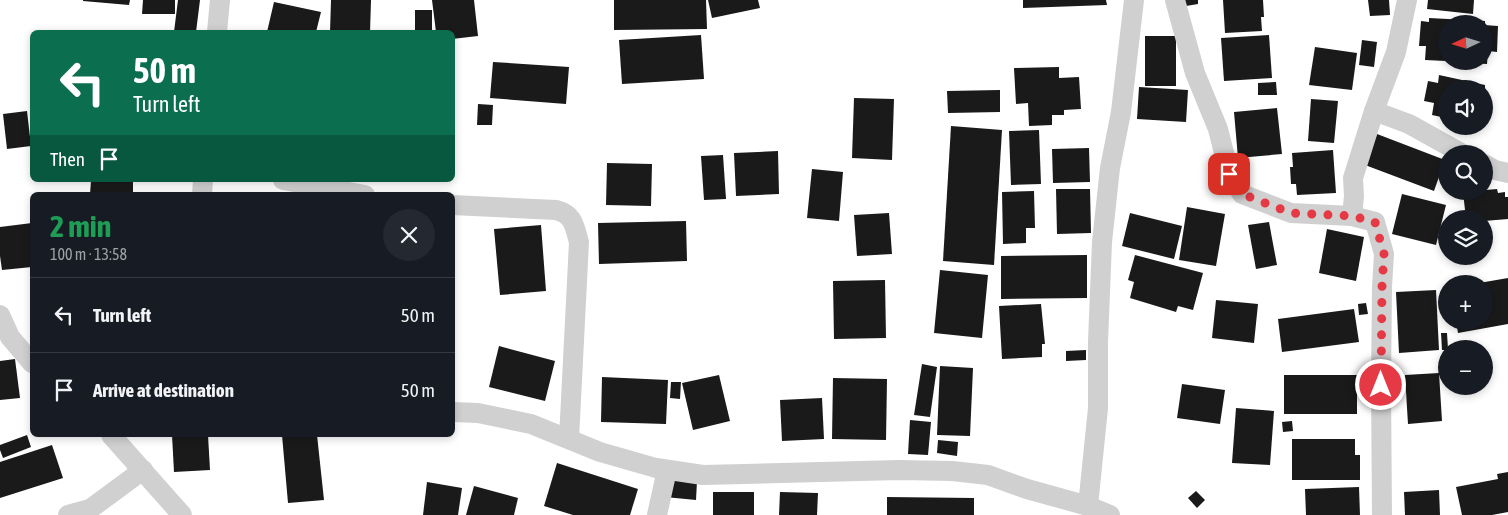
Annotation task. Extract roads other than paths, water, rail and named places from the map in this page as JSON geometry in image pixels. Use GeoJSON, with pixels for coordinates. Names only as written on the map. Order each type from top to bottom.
{"type":"FeatureCollection","features":[{"type":"Feature","properties":{"kind":"street"},"geometry":{"type":"LineString","coordinates":[[217,30],[220,0]]}},
{"type":"Feature","properties":{"kind":"street"},"geometry":{"type":"LineString","coordinates":[[1088,506],[1098,408],[1098,342],[1102,242],[1110,168],[1121,112],[1134,0]]}},
{"type":"Feature","properties":{"kind":"street"},"geometry":{"type":"LineString","coordinates":[[1175,0],[1195,73],[1218,128],[1229,174],[1242,194],[1291,213],[1352,216],[1375,222],[1384,254],[1381,375],[1382,515]]}},
{"type":"Feature","properties":{"kind":"street"},"geometry":{"type":"LineString","coordinates":[[1352,216],[1353,178],[1396,52],[1407,0]]}},
{"type":"Feature","properties":{"kind":"street"},"geometry":{"type":"LineString","coordinates":[[1374,112],[1409,124],[1447,145]]}},
{"type":"Feature","properties":{"kind":"street"},"geometry":{"type":"LineString","coordinates":[[1493,169],[1508,173]]}},
{"type":"Feature","properties":{"kind":"street"},"geometry":{"type":"LineString","coordinates":[[294,182],[349,192]]}},
{"type":"Feature","properties":{"kind":"street"},"geometry":{"type":"LineString","coordinates":[[455,205],[556,210],[567,213],[573,220],[579,242],[569,440]]}},
{"type":"Feature","properties":{"kind":"street"},"geometry":{"type":"LineString","coordinates":[[0,315],[10,337],[30,361]]}},
{"type":"Feature","properties":{"kind":"street"},"geometry":{"type":"LineString","coordinates":[[455,412],[478,413],[531,424],[600,452],[668,470],[703,475],[899,470],[952,471],[988,475],[1027,490],[1088,506],[1110,515]]}},
{"type":"Feature","properties":{"kind":"street"},"geometry":{"type":"LineString","coordinates":[[113,437],[182,515]]}},
{"type":"Feature","properties":{"kind":"street"},"geometry":{"type":"LineString","coordinates":[[68,515],[90,509],[143,470]]}},
{"type":"Feature","properties":{"kind":"street"},"geometry":{"type":"LineString","coordinates":[[656,515],[668,470]]}}]}
